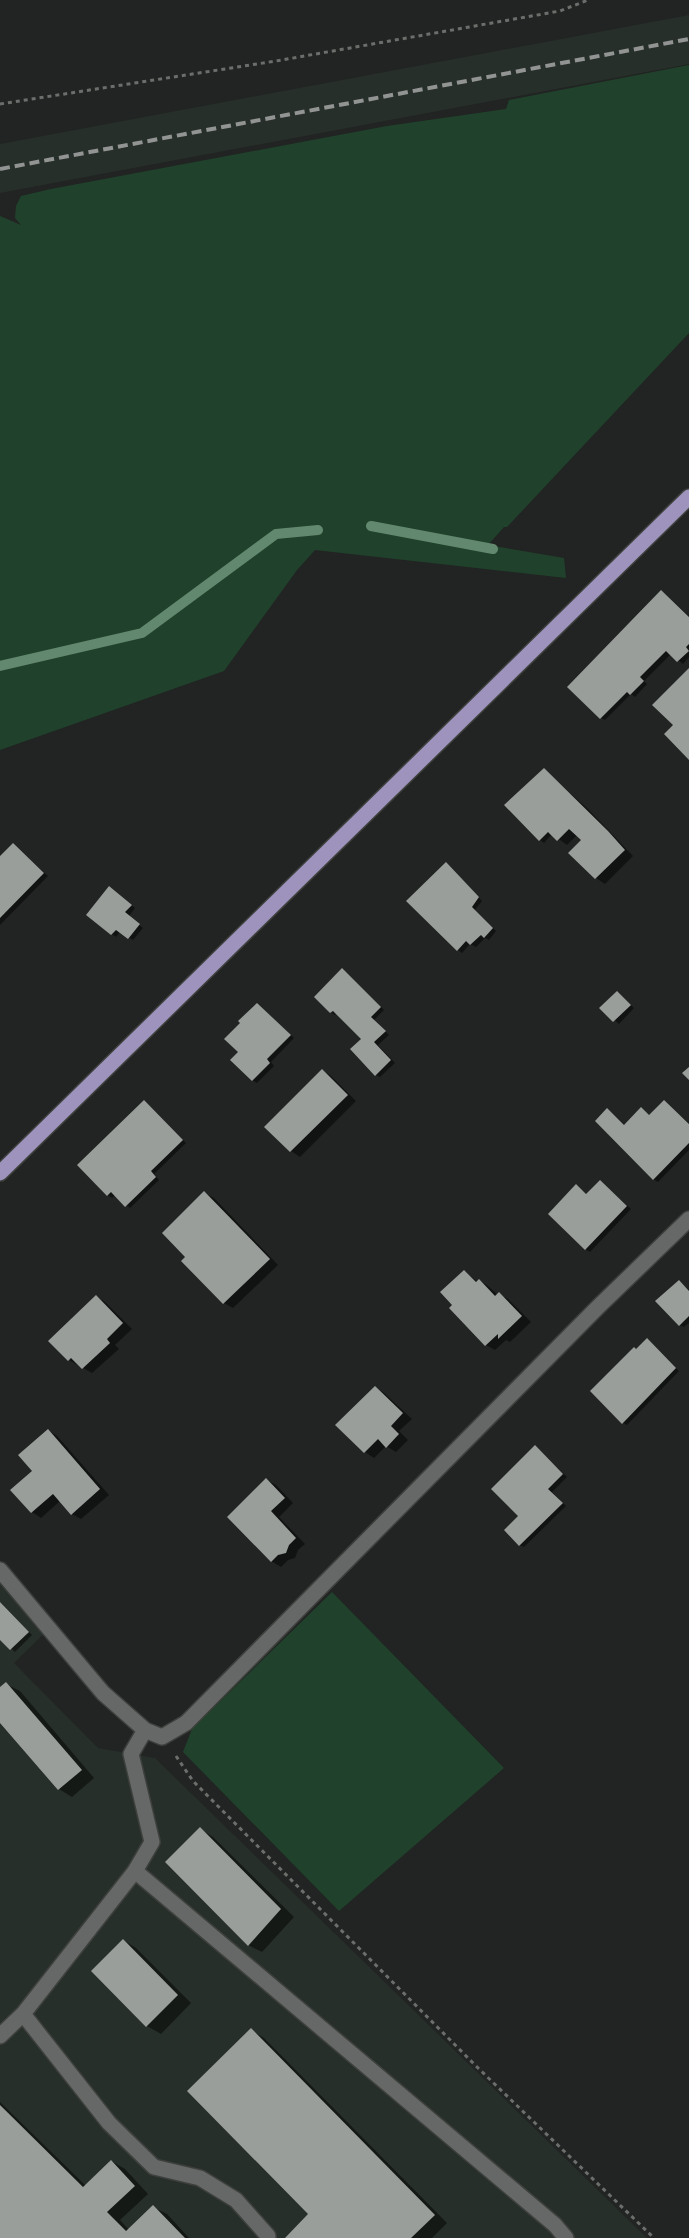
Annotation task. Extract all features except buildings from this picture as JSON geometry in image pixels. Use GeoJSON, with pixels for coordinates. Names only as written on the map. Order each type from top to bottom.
{"type":"FeatureCollection","features":[{"type":"Feature","properties":{"kind":"main road"},"geometry":{"type":"LineString","coordinates":[[0,1173],[689,497]]}},
{"type":"Feature","properties":{"kind":"street"},"geometry":{"type":"LineString","coordinates":[[0,1570],[103,1693],[145,1730],[162,1737],[186,1723],[598,1307],[689,1219]]}},
{"type":"Feature","properties":{"kind":"street"},"geometry":{"type":"LineString","coordinates":[[0,2036],[23,2014],[135,1871],[152,1842],[131,1754],[145,1730]]}},
{"type":"Feature","properties":{"kind":"street"},"geometry":{"type":"LineString","coordinates":[[135,1871],[555,2225],[566,2238]]}},
{"type":"Feature","properties":{"kind":"street"},"geometry":{"type":"LineString","coordinates":[[23,2014],[109,2123],[154,2167],[200,2178],[236,2200],[268,2236]]}},
{"type":"Feature","properties":{"kind":"path"},"geometry":{"type":"LineString","coordinates":[[0,104],[286,60],[560,11],[588,0]]}},
{"type":"Feature","properties":{"kind":"path"},"geometry":{"type":"LineString","coordinates":[[162,1737],[193,1781],[477,2067],[654,2238]]}},
{"type":"Feature","properties":{"kind":"shaded area"},"geometry":{"type":"Polygon","coordinates":[[[689,15],[689,64],[0,193],[0,144],[689,15]]]}},
{"type":"Feature","properties":{"kind":"shaded area"},"geometry":{"type":"Polygon","coordinates":[[[0,1570],[50,1628],[14,1663],[98,1748],[155,1758],[647,2238],[0,2238],[0,1570]]]}},
{"type":"Feature","properties":{"kind":"green space"},"geometry":{"type":"Polygon","coordinates":[[[689,65],[689,333],[488,545],[564,558],[566,578],[315,550],[297,570],[224,671],[0,750],[0,216],[21,225],[15,218],[16,206],[21,196],[51,189],[387,126],[506,109],[509,100],[689,65]]]}},
{"type":"Feature","properties":{"kind":"green space"},"geometry":{"type":"Polygon","coordinates":[[[332,1592],[504,1768],[339,1911],[183,1752],[192,1729],[332,1592]]]}},
{"type":"Feature","properties":{"kind":"waterway"},"geometry":{"type":"LineString","coordinates":[[371,526],[493,549]]}},
{"type":"Feature","properties":{"kind":"waterway"},"geometry":{"type":"LineString","coordinates":[[0,666],[142,633],[276,534],[318,530]]}},
{"type":"Feature","properties":{"kind":"railway"},"geometry":{"type":"LineString","coordinates":[[0,169],[689,39]]}}]}
